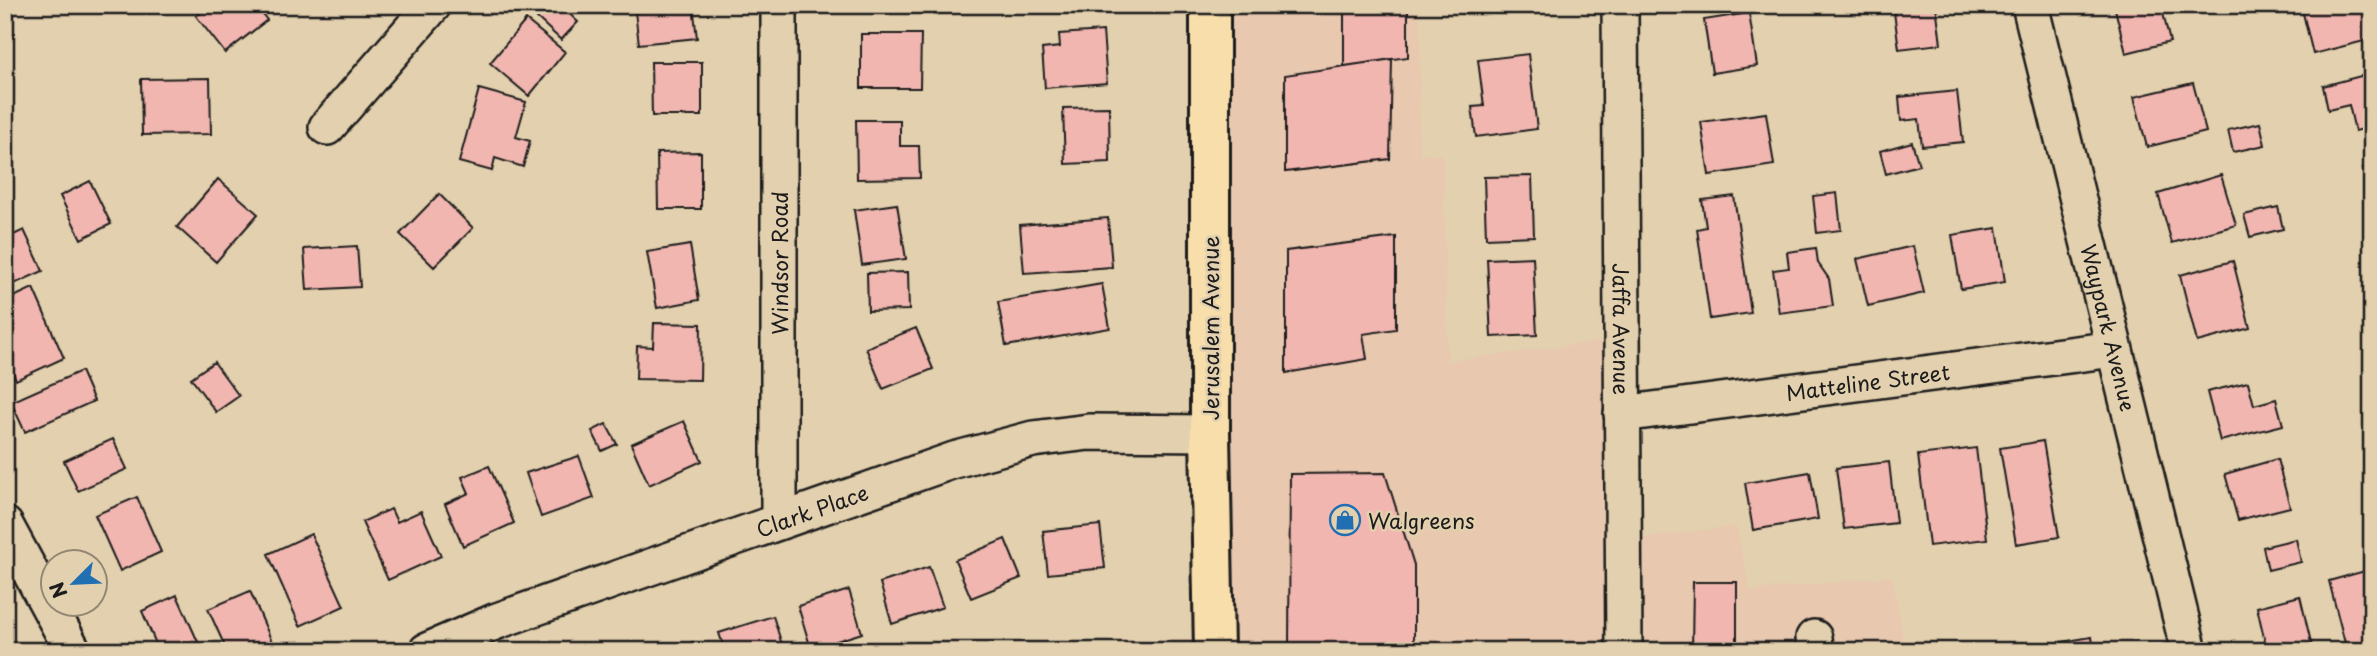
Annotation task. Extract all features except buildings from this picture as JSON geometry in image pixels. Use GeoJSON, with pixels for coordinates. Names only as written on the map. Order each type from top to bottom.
{"type":"FeatureCollection","features":[{"type":"Feature","properties":{"kind":"main road","name":"Jerusalem Avenue"},"geometry":{"type":"LineString","coordinates":[[1210,5],[1210,433],[1214,651]]}},
{"type":"Feature","properties":{"kind":"street"},"geometry":{"type":"LineString","coordinates":[[327,127],[433,5]]}},
{"type":"Feature","properties":{"kind":"street","name":"Windsor Road"},"geometry":{"type":"LineString","coordinates":[[779,5],[779,521]]}},
{"type":"Feature","properties":{"kind":"street","name":"Jaffa Avenue"},"geometry":{"type":"LineString","coordinates":[[1620,5],[1624,651]]}},
{"type":"Feature","properties":{"kind":"street","name":"Waypark Avenue"},"geometry":{"type":"LineString","coordinates":[[2030,5],[2189,651]]}},
{"type":"Feature","properties":{"kind":"street","name":"Matteline Street"},"geometry":{"type":"LineString","coordinates":[[1622,414],[2114,349]]}},
{"type":"Feature","properties":{"kind":"street","name":"Clark Place"},"geometry":{"type":"LineString","coordinates":[[427,651],[497,621],[954,460],[1033,439],[1089,432],[1210,433]]}},
{"type":"Feature","properties":{"kind":"street"},"geometry":{"type":"LineString","coordinates":[[5,525],[73,651]]}},
{"type":"Feature","properties":{"kind":"shaded area"},"geometry":{"type":"Polygon","coordinates":[[[1210,5],[1420,5],[1419,154],[1443,155],[1447,361],[1621,339],[1623,541],[1736,526],[1750,591],[1892,576],[1905,651],[1146,651],[1214,631],[1210,5]]]}},
{"type":"Feature","properties":{"kind":"place","name":"Walgreens"},"geometry":{"type":"Point","coordinates":[1345,520]}}]}
